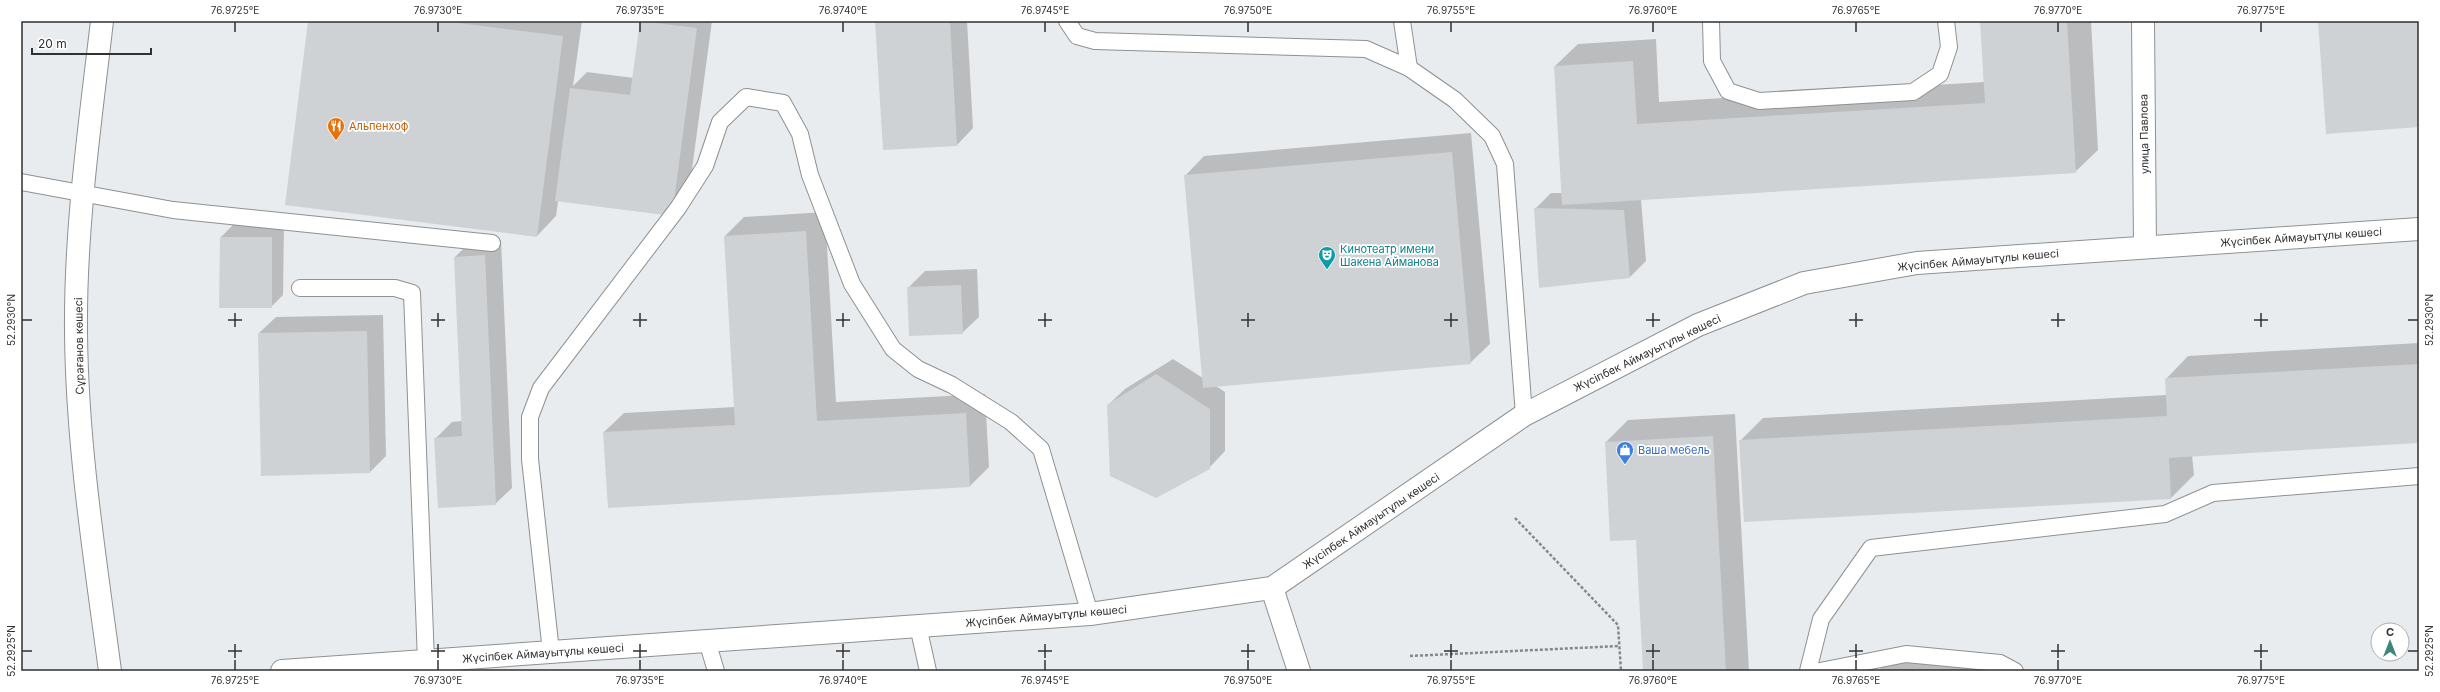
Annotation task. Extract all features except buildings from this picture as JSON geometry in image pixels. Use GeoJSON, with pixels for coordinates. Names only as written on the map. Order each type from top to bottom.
{"type":"FeatureCollection","features":[{"type":"Feature","properties":{"kind":"street","name":"Сұрағанов көшесі"},"geometry":{"type":"LineString","coordinates":[[102,21],[81,195],[76,331],[83,466],[110,671]]}},
{"type":"Feature","properties":{"kind":"street","name":"улица Павлова"},"geometry":{"type":"LineString","coordinates":[[2142,21],[2145,248]]}},
{"type":"Feature","properties":{"kind":"street","name":"Жүсіпбек Аймауытұлы көшесі"},"geometry":{"type":"LineString","coordinates":[[282,671],[1090,614],[1272,588],[1524,415],[1698,325],[1804,283],[1917,263],[2419,229]]}},
{"type":"Feature","properties":{"kind":"street"},"geometry":{"type":"LineString","coordinates":[[1272,588],[1299,671]]}},
{"type":"Feature","properties":{"kind":"lane"},"geometry":{"type":"LineString","coordinates":[[1066,21],[1077,36],[1095,41],[1366,49],[1409,68],[1456,100],[1492,136],[1505,164],[1524,415]]}},
{"type":"Feature","properties":{"kind":"lane"},"geometry":{"type":"LineString","coordinates":[[1402,21],[1409,68]]}},
{"type":"Feature","properties":{"kind":"lane"},"geometry":{"type":"LineString","coordinates":[[1711,21],[1712,61],[1728,91],[1759,101],[1913,92],[1940,74],[1949,47],[1946,21]]}},
{"type":"Feature","properties":{"kind":"lane"},"geometry":{"type":"LineString","coordinates":[[551,652],[530,459],[530,417],[541,388],[678,208],[705,166],[720,122],[746,97],[783,103],[800,134],[810,175],[852,284],[893,349],[918,369],[952,385],[1011,422],[1041,449],[1090,614]]}},
{"type":"Feature","properties":{"kind":"lane"},"geometry":{"type":"LineString","coordinates":[[21,182],[81,195],[173,210],[492,244]]}},
{"type":"Feature","properties":{"kind":"lane"},"geometry":{"type":"LineString","coordinates":[[300,288],[395,288],[412,293],[426,661]]}},
{"type":"Feature","properties":{"kind":"lane"},"geometry":{"type":"LineString","coordinates":[[1808,671],[1820,620],[1871,548],[2165,514],[2213,493],[2419,476]]}},
{"type":"Feature","properties":{"kind":"lane"},"geometry":{"type":"LineString","coordinates":[[918,626],[928,671]]}},
{"type":"Feature","properties":{"kind":"lane"},"geometry":{"type":"LineString","coordinates":[[707,641],[716,671]]}},
{"type":"Feature","properties":{"kind":"lane"},"geometry":{"type":"LineString","coordinates":[[1820,671],[1906,654],[2000,667],[2016,671]]}},
{"type":"Feature","properties":{"kind":"path"},"geometry":{"type":"LineString","coordinates":[[1515,518],[1618,625],[1621,671]]}},
{"type":"Feature","properties":{"kind":"path"},"geometry":{"type":"LineString","coordinates":[[1410,656],[1619,646]]}},
{"type":"Feature","properties":{"kind":"place","name":"Альпенхоф"},"geometry":{"type":"Point","coordinates":[336,141]}},
{"type":"Feature","properties":{"kind":"place","name":"Кинотеатр имени Шакена Айманова"},"geometry":{"type":"Point","coordinates":[1327,270]}},
{"type":"Feature","properties":{"kind":"place","name":"Ваша мебель"},"geometry":{"type":"Point","coordinates":[1625,465]}}]}
